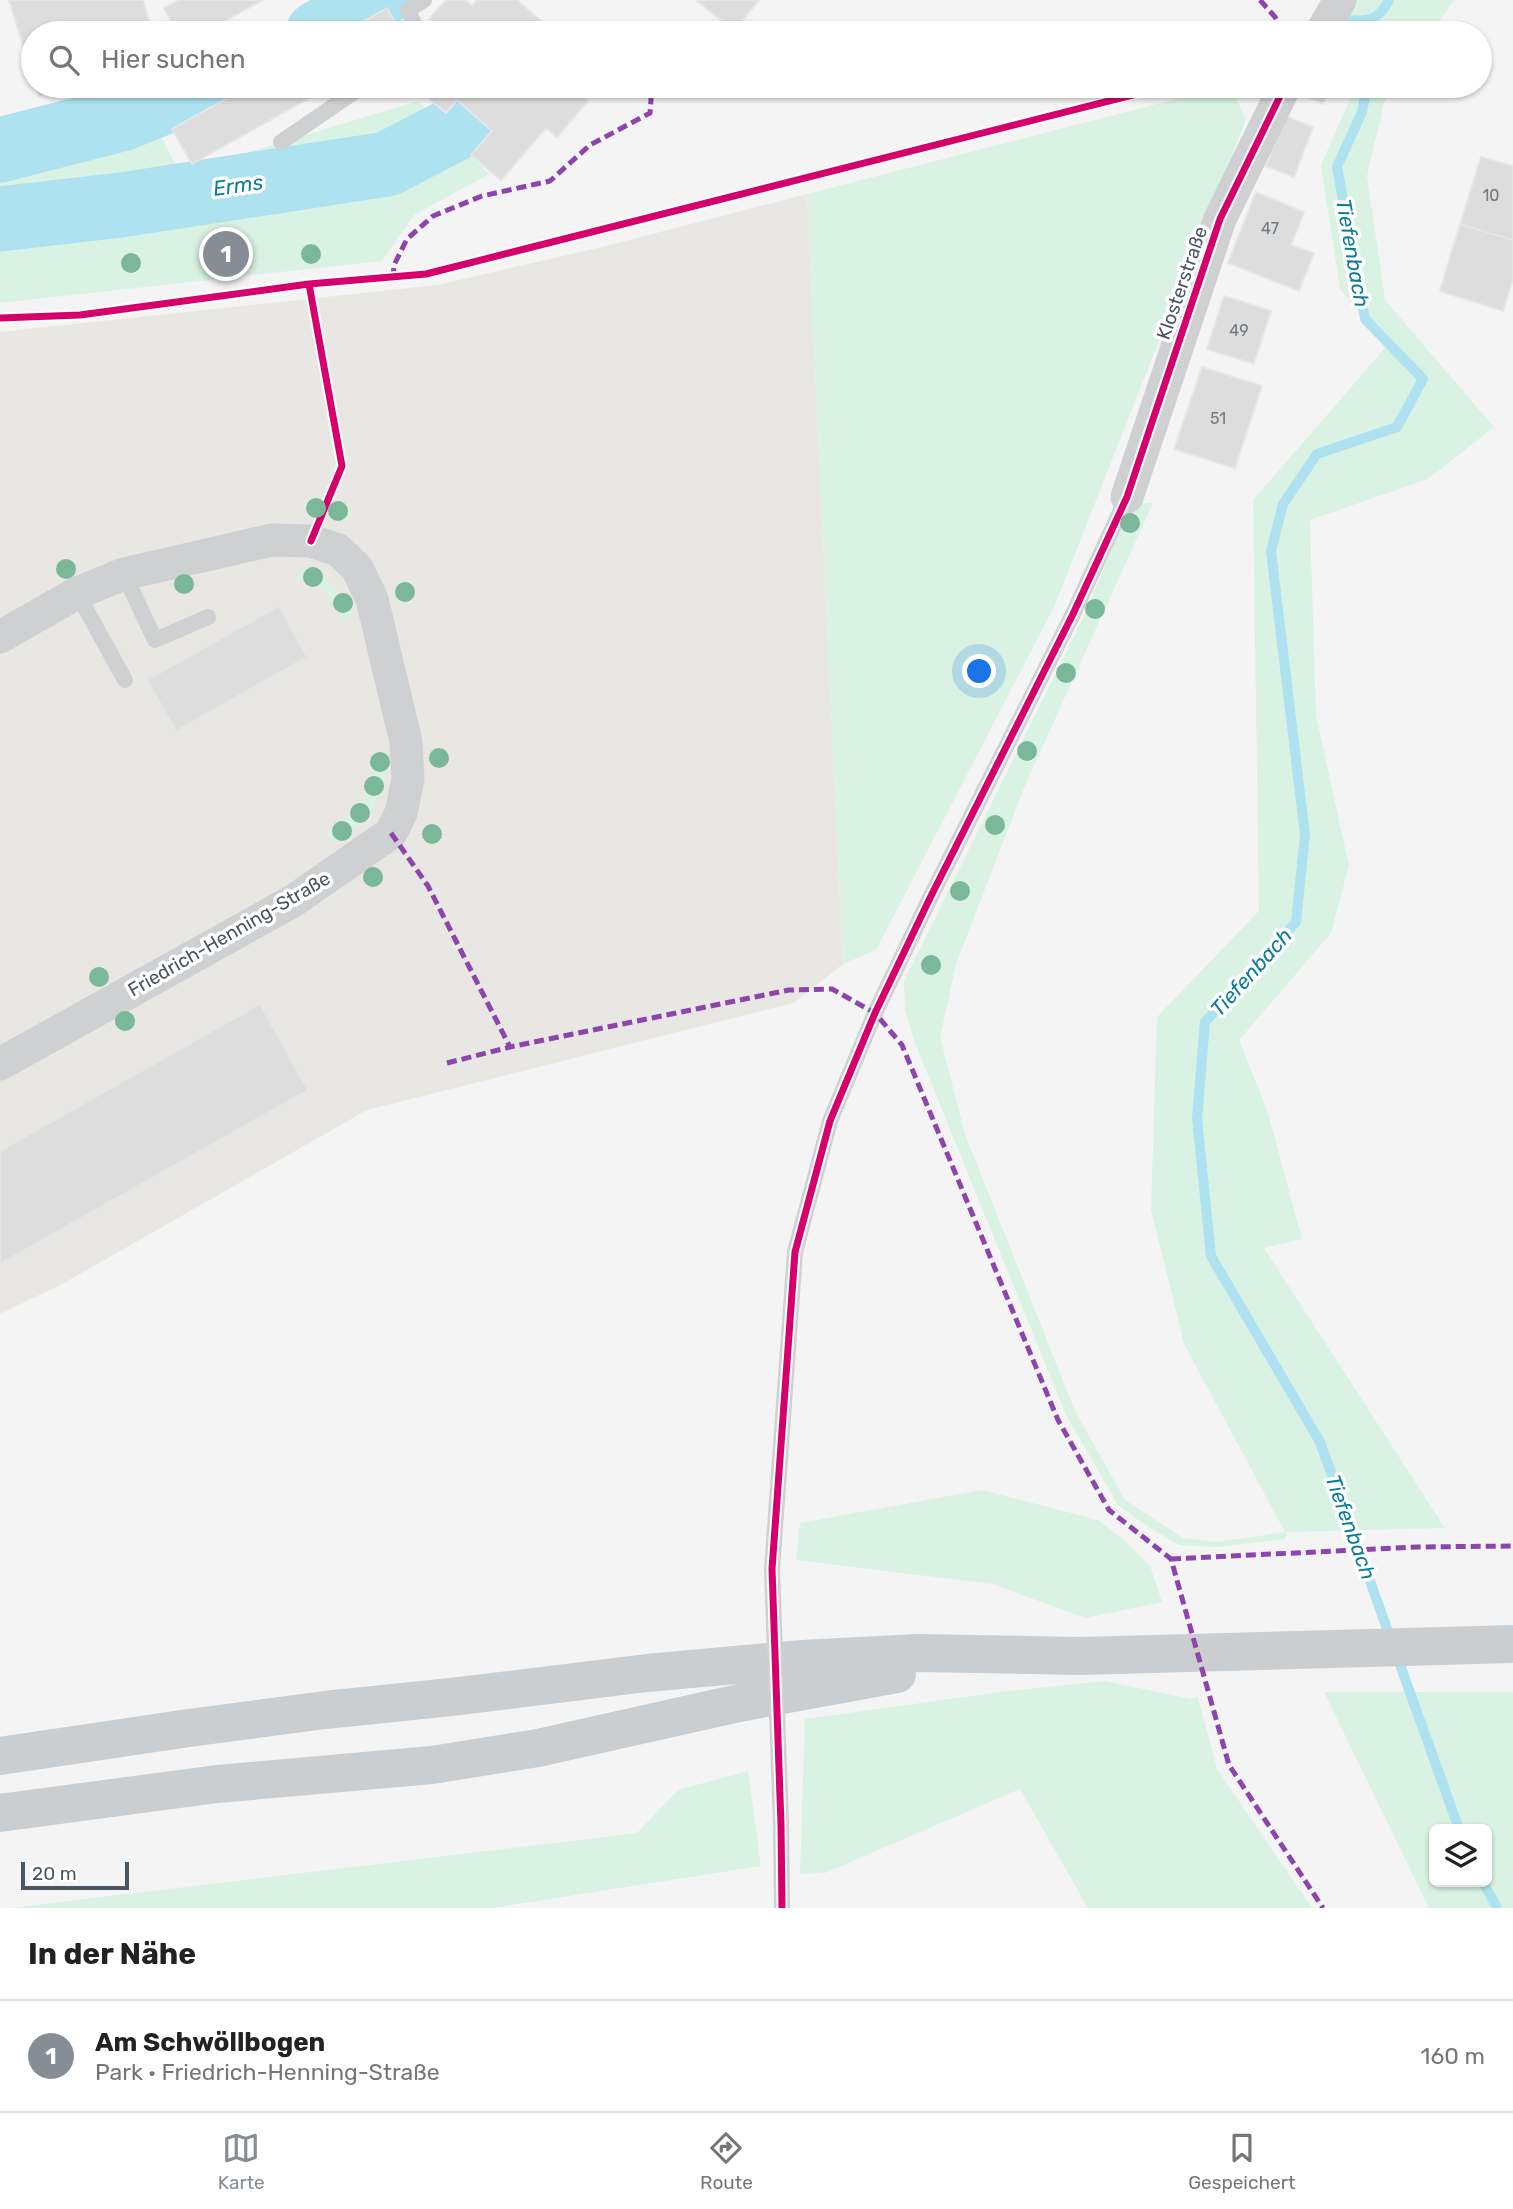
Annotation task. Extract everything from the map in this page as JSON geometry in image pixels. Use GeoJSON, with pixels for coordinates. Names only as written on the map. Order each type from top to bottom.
{"type":"FeatureCollection","features":[{"type":"Feature","properties":{"kind":"main road"},"geometry":{"type":"LineString","coordinates":[[0,1756],[230,1722],[647,1673],[802,1658],[918,1653],[1080,1656],[1513,1644]]}},
{"type":"Feature","properties":{"kind":"main road"},"geometry":{"type":"LineString","coordinates":[[0,1813],[217,1784],[432,1765],[538,1748],[739,1703],[1003,1655]]}},
{"type":"Feature","properties":{"kind":"street"},"geometry":{"type":"LineString","coordinates":[[1328,21],[1340,1]]}},
{"type":"Feature","properties":{"kind":"street","name":"Klosterstraße"},"geometry":{"type":"LineString","coordinates":[[1126,497],[1220,219],[1278,98]]}},
{"type":"Feature","properties":{"kind":"street","name":"Friedrich-Henning-Straße"},"geometry":{"type":"LineString","coordinates":[[0,637],[77,593],[124,574],[272,540],[311,541],[338,550],[357,568],[372,599],[406,742],[408,779],[401,813],[391,834],[293,901],[0,1064]]}},
{"type":"Feature","properties":{"kind":"lane"},"geometry":{"type":"LineString","coordinates":[[413,21],[408,10],[424,0]]}},
{"type":"Feature","properties":{"kind":"lane"},"geometry":{"type":"LineString","coordinates":[[281,142],[345,98]]}},
{"type":"Feature","properties":{"kind":"lane"},"geometry":{"type":"LineString","coordinates":[[782,1908],[772,1569],[795,1252],[830,1121],[886,990],[1068,625],[1126,497]]}},
{"type":"Feature","properties":{"kind":"lane"},"geometry":{"type":"LineString","coordinates":[[124,574],[155,640],[208,617]]}},
{"type":"Feature","properties":{"kind":"lane"},"geometry":{"type":"LineString","coordinates":[[77,593],[125,680]]}},
{"type":"Feature","properties":{"kind":"shaded area"},"geometry":{"type":"Polygon","coordinates":[[[807,194],[843,964],[794,1003],[367,1110],[64,1283],[0,1314],[0,332],[437,285],[606,246],[807,194]]]}},
{"type":"Feature","properties":{"kind":"green space"},"geometry":{"type":"Polygon","coordinates":[[[1356,0],[1454,0],[1439,21],[1343,21],[1356,0]]]}},
{"type":"Feature","properties":{"kind":"green space"},"geometry":{"type":"Polygon","coordinates":[[[141,98],[180,173],[418,101],[489,174],[414,215],[382,261],[0,303],[0,118],[36,119],[141,98]]]}},
{"type":"Feature","properties":{"kind":"green space"},"geometry":{"type":"Polygon","coordinates":[[[1180,98],[1236,98],[1246,120],[1054,607],[876,950],[843,964],[807,194],[1180,98]]]}},
{"type":"Feature","properties":{"kind":"green space"},"geometry":{"type":"Polygon","coordinates":[[[1349,98],[1387,98],[1367,176],[1385,300],[1494,427],[1428,479],[1310,520],[1316,716],[1349,865],[1331,933],[1239,1040],[1268,1113],[1302,1239],[1264,1248],[1445,1528],[1286,1532],[1285,1539],[1217,1547],[1179,1545],[1118,1505],[1066,1415],[915,1043],[905,1010],[904,981],[1083,618],[1131,504],[1153,503],[1026,783],[956,964],[940,1037],[965,1134],[1075,1411],[1125,1500],[1183,1538],[1217,1542],[1285,1532],[1184,1344],[1151,1210],[1157,1017],[1259,911],[1253,500],[1387,346],[1340,289],[1321,165],[1349,98]]]}},
{"type":"Feature","properties":{"kind":"green space"},"geometry":{"type":"Polygon","coordinates":[[[302,502],[339,505],[355,512],[345,521],[333,516],[310,514],[302,502]]]}},
{"type":"Feature","properties":{"kind":"green space"},"geometry":{"type":"Polygon","coordinates":[[[305,568],[327,581],[344,599],[353,613],[343,623],[326,593],[313,584],[294,578],[305,568]]]}},
{"type":"Feature","properties":{"kind":"green space"},"geometry":{"type":"Polygon","coordinates":[[[375,754],[387,758],[383,783],[374,806],[359,825],[339,842],[326,836],[355,810],[367,792],[375,754]]]}},
{"type":"Feature","properties":{"kind":"green space"},"geometry":{"type":"Polygon","coordinates":[[[982,1490],[1098,1520],[1123,1539],[1150,1566],[1162,1602],[1086,1618],[992,1584],[796,1560],[800,1523],[982,1490]]]}},
{"type":"Feature","properties":{"kind":"green space"},"geometry":{"type":"Polygon","coordinates":[[[1105,1681],[1191,1699],[1198,1697],[1217,1769],[1312,1908],[1088,1908],[1020,1789],[825,1873],[800,1874],[805,1719],[1008,1691],[1105,1681]]]}},
{"type":"Feature","properties":{"kind":"green space"},"geometry":{"type":"Polygon","coordinates":[[[1324,1692],[1513,1692],[1513,1908],[1429,1908],[1324,1692]]]}},
{"type":"Feature","properties":{"kind":"green space"},"geometry":{"type":"Polygon","coordinates":[[[748,1771],[761,1866],[492,1908],[10,1908],[637,1833],[678,1790],[748,1771]]]}},
{"type":"Feature","properties":{"kind":"building"},"geometry":{"type":"Polygon","coordinates":[[[9,0],[143,0],[149,21],[21,21],[21,39],[9,0]]]}},
{"type":"Feature","properties":{"kind":"building"},"geometry":{"type":"Polygon","coordinates":[[[179,0],[263,0],[225,21],[171,21],[164,8],[179,0]]]}},
{"type":"Feature","properties":{"kind":"building"},"geometry":{"type":"Polygon","coordinates":[[[446,0],[466,0],[472,6],[477,0],[517,0],[541,21],[431,21],[429,19],[446,0]]]}},
{"type":"Feature","properties":{"kind":"building"},"geometry":{"type":"Polygon","coordinates":[[[696,0],[759,0],[742,21],[722,21],[696,0]]]}},
{"type":"Feature","properties":{"kind":"building"},"geometry":{"type":"Polygon","coordinates":[[[387,8],[394,21],[364,21],[387,8]]]}},
{"type":"Feature","properties":{"kind":"building"},"geometry":{"type":"Polygon","coordinates":[[[228,98],[310,98],[192,164],[172,129],[228,98]]]}},
{"type":"Feature","properties":{"kind":"building"},"geometry":{"type":"Polygon","coordinates":[[[428,98],[585,98],[588,101],[557,137],[546,128],[501,180],[471,155],[492,131],[457,100],[446,113],[428,98]]]}},
{"type":"Feature","properties":{"kind":"building"},"geometry":{"type":"Polygon","coordinates":[[[1310,98],[1326,98],[1323,104],[1310,98]]]}},
{"type":"Feature","properties":{"kind":"building"},"geometry":{"type":"Polygon","coordinates":[[[1286,116],[1313,127],[1294,177],[1266,166],[1286,116]]]}},
{"type":"Feature","properties":{"kind":"building"},"geometry":{"type":"Polygon","coordinates":[[[1481,157],[1513,166],[1513,240],[1460,224],[1481,157]]]}},
{"type":"Feature","properties":{"kind":"building"},"geometry":{"type":"Polygon","coordinates":[[[1256,192],[1304,212],[1291,245],[1314,253],[1299,291],[1228,263],[1256,192]]]}},
{"type":"Feature","properties":{"kind":"building"},"geometry":{"type":"Polygon","coordinates":[[[1460,224],[1513,240],[1513,279],[1503,311],[1440,291],[1460,224]]]}},
{"type":"Feature","properties":{"kind":"building"},"geometry":{"type":"Polygon","coordinates":[[[1224,296],[1271,311],[1254,364],[1207,349],[1224,296]]]}},
{"type":"Feature","properties":{"kind":"building"},"geometry":{"type":"Polygon","coordinates":[[[1202,367],[1262,386],[1235,468],[1174,449],[1202,367]]]}},
{"type":"Feature","properties":{"kind":"building"},"geometry":{"type":"Polygon","coordinates":[[[279,606],[307,657],[176,731],[147,680],[279,606]]]}},
{"type":"Feature","properties":{"kind":"building"},"geometry":{"type":"Polygon","coordinates":[[[260,1004],[308,1090],[0,1264],[0,1151],[260,1004]]]}},
{"type":"Feature","properties":{"kind":"waterway","name":"Erms"},"geometry":{"type":"LineString","coordinates":[[339,21],[376,0]]}},
{"type":"Feature","properties":{"kind":"waterway"},"geometry":{"type":"LineString","coordinates":[[1347,20],[1361,21],[1377,16],[1389,0]]}},
{"type":"Feature","properties":{"kind":"waterway","name":"Erms"},"geometry":{"type":"LineString","coordinates":[[0,150],[121,119],[173,98]]}},
{"type":"Feature","properties":{"kind":"waterway","name":"Tiefenbach"},"geometry":{"type":"LineString","coordinates":[[1365,98],[1362,112],[1337,167],[1365,319],[1423,379],[1397,427],[1317,454],[1283,504],[1271,551],[1305,835],[1296,922],[1205,1022],[1197,1119],[1211,1256],[1320,1442],[1457,1824]]}},
{"type":"Feature","properties":{"kind":"waterway","name":"Erms"},"geometry":{"type":"LineString","coordinates":[[0,219],[121,205],[387,164],[466,123]]}},
{"type":"Feature","properties":{"kind":"waterway","name":"Tiefenbach"},"geometry":{"type":"LineString","coordinates":[[1486,1887],[1497,1908]]}},
{"type":"Feature","properties":{"kind":"marked path"},"geometry":{"type":"LineString","coordinates":[[1260,0],[1278,21]]}},
{"type":"Feature","properties":{"kind":"marked path"},"geometry":{"type":"LineString","coordinates":[[393,278],[394,265],[407,239],[433,216],[482,196],[550,181],[590,145],[650,113],[651,98]]}},
{"type":"Feature","properties":{"kind":"marked path"},"geometry":{"type":"LineString","coordinates":[[391,833],[428,886],[510,1047],[789,990],[832,989],[875,1013],[902,1045],[1058,1420],[1109,1510],[1171,1559],[1229,1765],[1323,1908]]}},
{"type":"Feature","properties":{"kind":"marked path"},"geometry":{"type":"LineString","coordinates":[[447,1063],[510,1047]]}},
{"type":"Feature","properties":{"kind":"marked path"},"geometry":{"type":"LineString","coordinates":[[1171,1559],[1416,1547],[1513,1546]]}},
{"type":"Feature","properties":{"kind":"cycle path"},"geometry":{"type":"LineString","coordinates":[[0,318],[80,315],[309,284],[426,274],[1121,98]]}},
{"type":"Feature","properties":{"kind":"cycle path"},"geometry":{"type":"LineString","coordinates":[[782,1908],[772,1569],[795,1252],[830,1121],[875,1013],[1073,614],[1127,497],[1220,219],[1279,98]]}},
{"type":"Feature","properties":{"kind":"cycle path"},"geometry":{"type":"LineString","coordinates":[[309,284],[342,466],[311,541]]}},
{"type":"Feature","properties":{"kind":"place","name":"Am Schwöllbogen"},"geometry":{"type":"Point","coordinates":[226,254]}}]}
